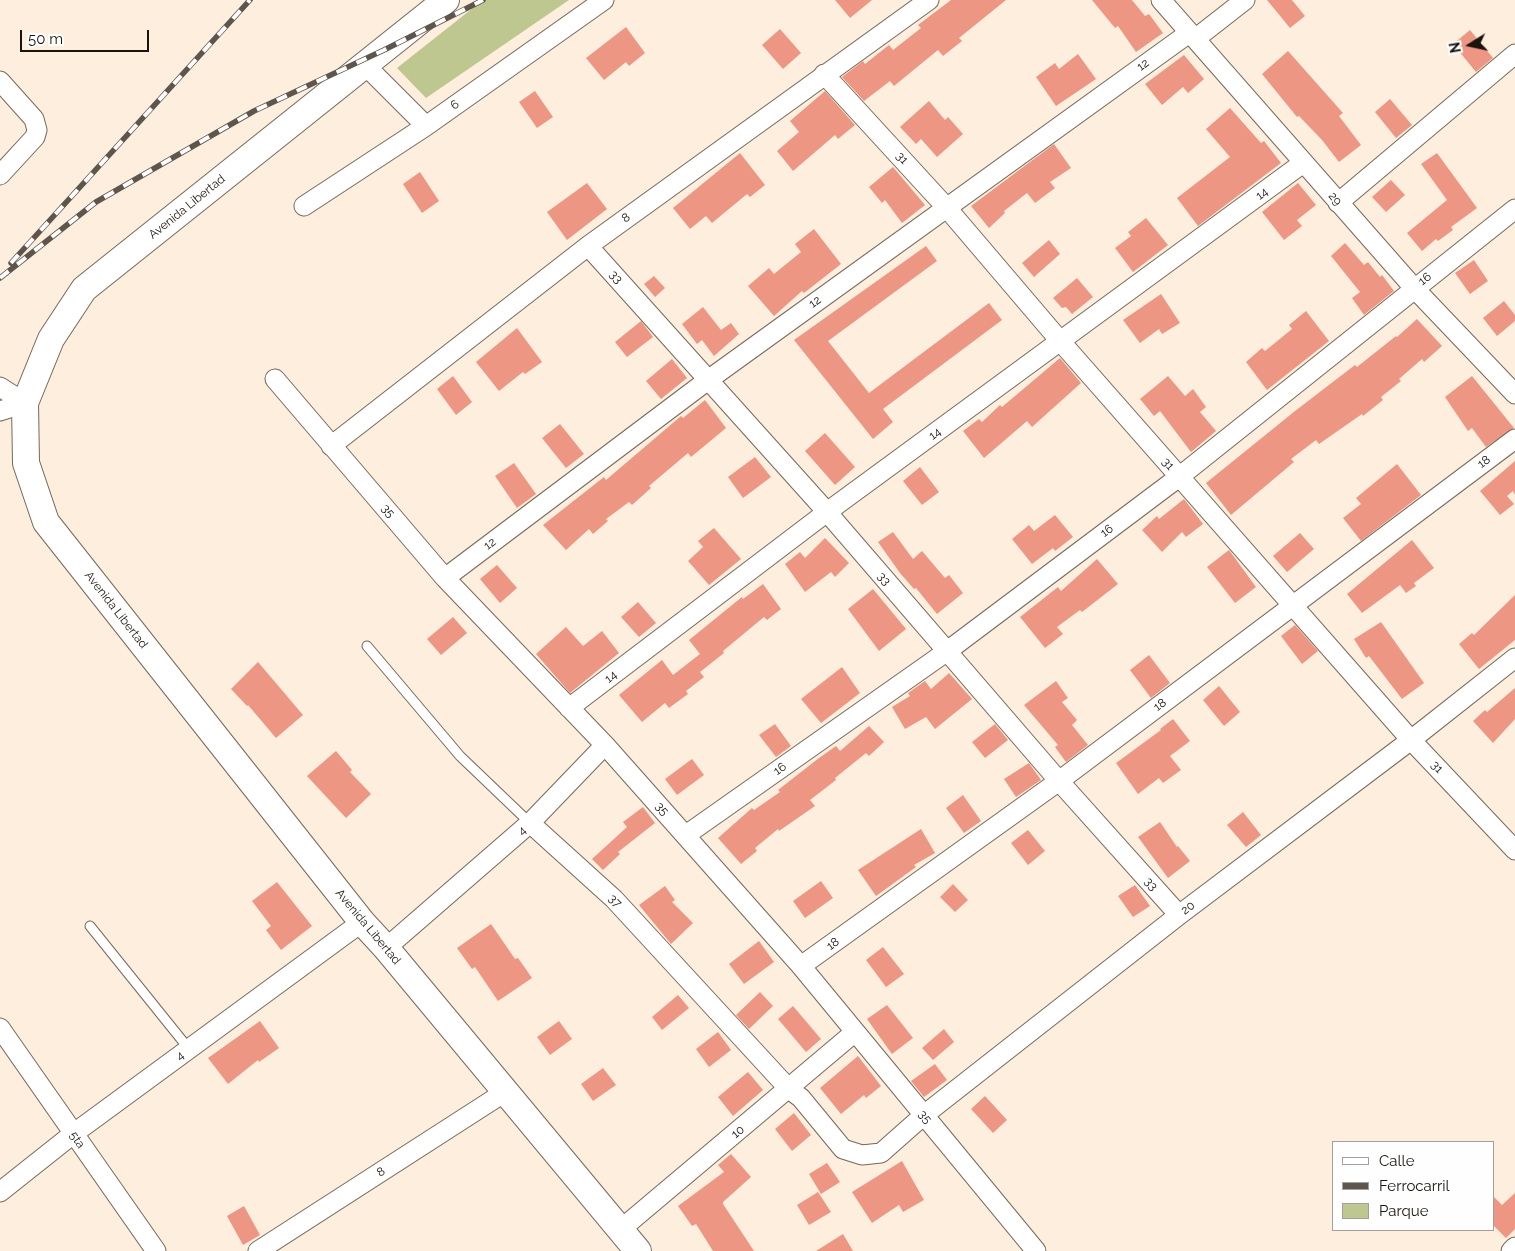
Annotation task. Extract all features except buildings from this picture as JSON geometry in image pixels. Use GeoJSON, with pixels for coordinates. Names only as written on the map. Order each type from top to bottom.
{"type":"FeatureCollection","features":[{"type":"Feature","properties":{"kind":"main road","name":"Avenida Libertad"},"geometry":{"type":"LineString","coordinates":[[446,0],[84,289],[51,339],[25,403],[26,464],[46,522],[362,922],[386,948],[638,1251]]}},
{"type":"Feature","properties":{"kind":"street","name":"6"},"geometry":{"type":"LineString","coordinates":[[304,206],[426,126],[604,0]]}},
{"type":"Feature","properties":{"kind":"street","name":"8"},"geometry":{"type":"LineString","coordinates":[[331,446],[588,246],[929,0]]}},
{"type":"Feature","properties":{"kind":"street","name":"29"},"geometry":{"type":"LineString","coordinates":[[1160,0],[1414,288],[1515,394]]}},
{"type":"Feature","properties":{"kind":"street","name":"12"},"geometry":{"type":"LineString","coordinates":[[445,578],[708,380],[946,207],[1245,0]]}},
{"type":"Feature","properties":{"kind":"street"},"geometry":{"type":"LineString","coordinates":[[1338,203],[1515,54]]}},
{"type":"Feature","properties":{"kind":"street"},"geometry":{"type":"LineString","coordinates":[[365,65],[426,126]]}},
{"type":"Feature","properties":{"kind":"street","name":"31"},"geometry":{"type":"LineString","coordinates":[[824,74],[946,207],[1061,342],[1411,740],[1515,850]]}},
{"type":"Feature","properties":{"kind":"street"},"geometry":{"type":"LineString","coordinates":[[0,81],[36,124],[34,137],[0,175]]}},
{"type":"Feature","properties":{"kind":"street","name":"14"},"geometry":{"type":"LineString","coordinates":[[569,708],[827,512],[1303,164]]}},
{"type":"Feature","properties":{"kind":"street","name":"16"},"geometry":{"type":"LineString","coordinates":[[686,835],[946,652],[1179,477],[1515,209]]}},
{"type":"Feature","properties":{"kind":"street","name":"33"},"geometry":{"type":"LineString","coordinates":[[588,246],[827,512],[946,652],[1179,915]]}},
{"type":"Feature","properties":{"kind":"street","name":"35"},"geometry":{"type":"LineString","coordinates":[[275,380],[445,578],[604,745],[801,966],[1036,1251]]}},
{"type":"Feature","properties":{"kind":"street"},"geometry":{"type":"LineString","coordinates":[[0,387],[25,403]]}},
{"type":"Feature","properties":{"kind":"street"},"geometry":{"type":"LineString","coordinates":[[0,411],[25,403]]}},
{"type":"Feature","properties":{"kind":"street","name":"18"},"geometry":{"type":"LineString","coordinates":[[801,966],[1059,781],[1515,439]]}},
{"type":"Feature","properties":{"kind":"street","name":"20"},"geometry":{"type":"LineString","coordinates":[[862,1154],[881,1153],[924,1115],[1179,915],[1411,740],[1515,658]]}},
{"type":"Feature","properties":{"kind":"street","name":"4"},"geometry":{"type":"LineString","coordinates":[[386,948],[530,823],[604,745]]}},
{"type":"Feature","properties":{"kind":"street","name":"37"},"geometry":{"type":"LineString","coordinates":[[530,823],[614,899],[790,1089],[801,1098],[843,1149],[862,1154]]}},
{"type":"Feature","properties":{"kind":"street","name":"4"},"geometry":{"type":"LineString","coordinates":[[0,1192],[73,1134],[362,922]]}},
{"type":"Feature","properties":{"kind":"street","name":"5ta"},"geometry":{"type":"LineString","coordinates":[[0,1028],[156,1251]]}},
{"type":"Feature","properties":{"kind":"street","name":"10"},"geometry":{"type":"LineString","coordinates":[[620,1230],[790,1089],[855,1032]]}},
{"type":"Feature","properties":{"kind":"street","name":"8"},"geometry":{"type":"LineString","coordinates":[[258,1251],[504,1092]]}},
{"type":"Feature","properties":{"kind":"street"},"geometry":{"type":"LineString","coordinates":[[1511,1251],[1515,1247]]}},
{"type":"Feature","properties":{"kind":"lane","name":"37"},"geometry":{"type":"LineString","coordinates":[[366,646],[460,756],[530,823]]}},
{"type":"Feature","properties":{"kind":"lane"},"geometry":{"type":"LineString","coordinates":[[90,926],[189,1049]]}},
{"type":"Feature","properties":{"kind":"green space"},"geometry":{"type":"Polygon","coordinates":[[[483,0],[569,0],[426,98],[397,68],[483,0]]]}},
{"type":"Feature","properties":{"kind":"railway"},"geometry":{"type":"LineString","coordinates":[[11,263],[250,0]]}},
{"type":"Feature","properties":{"kind":"railway"},"geometry":{"type":"LineString","coordinates":[[0,278],[96,202],[254,111],[384,50],[483,0]]}}]}
